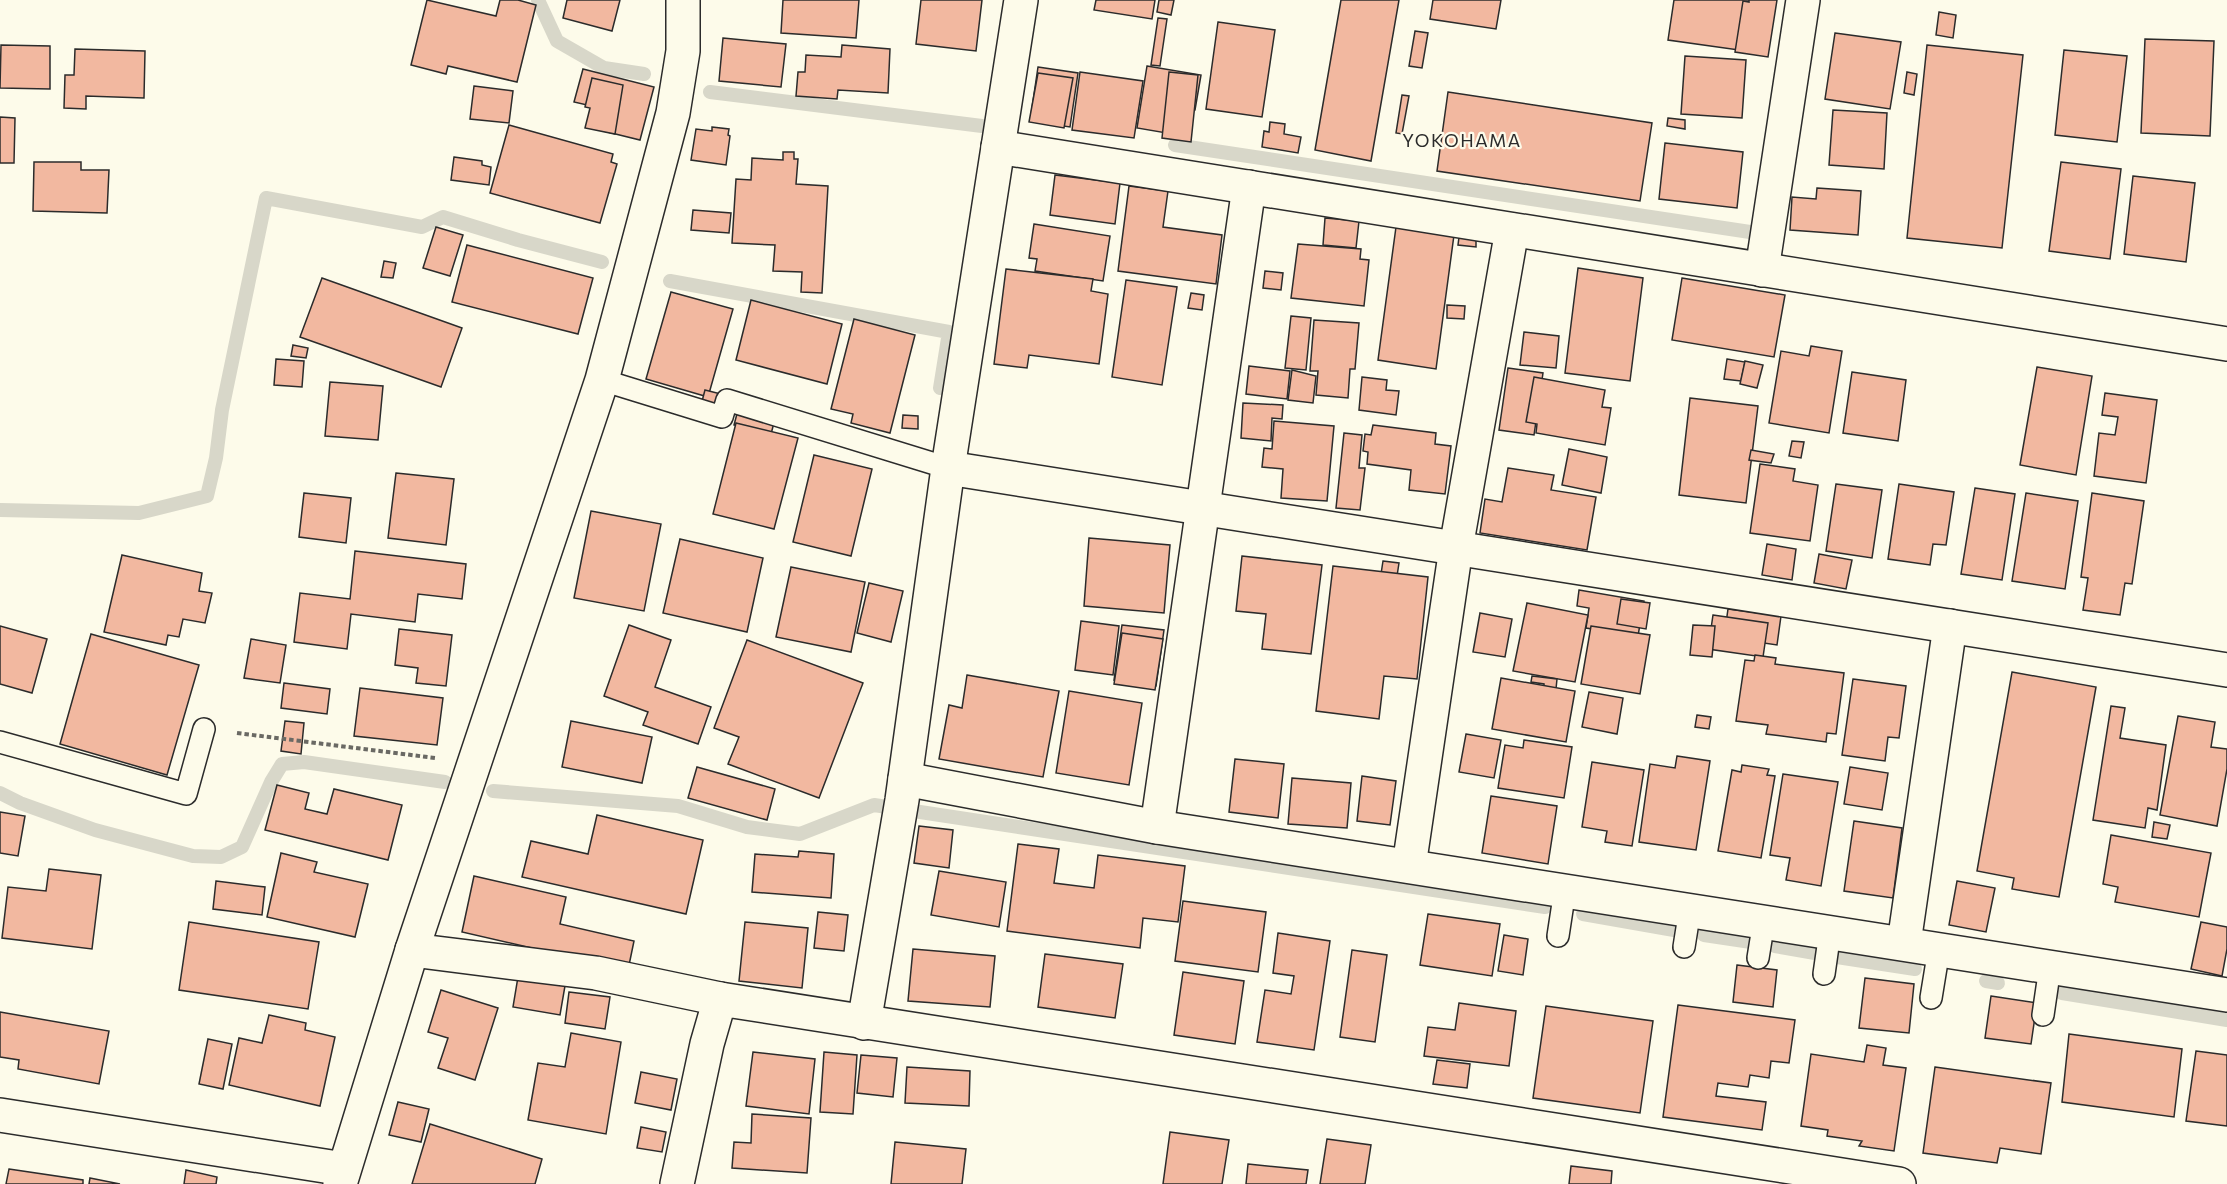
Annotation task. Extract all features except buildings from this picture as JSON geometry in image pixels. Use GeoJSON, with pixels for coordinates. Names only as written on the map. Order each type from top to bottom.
{"type":"FeatureCollection","features":[{"type":"Feature","properties":{"kind":"street"},"geometry":{"type":"LineString","coordinates":[[0,1115],[342,1177],[411,950],[602,380],[673,113],[683,51],[683,0]]}},
{"type":"Feature","properties":{"kind":"street"},"geometry":{"type":"LineString","coordinates":[[864,1023],[902,800],[948,468],[1021,0]]}},
{"type":"Feature","properties":{"kind":"street"},"geometry":{"type":"LineString","coordinates":[[1762,270],[1803,0]]}},
{"type":"Feature","properties":{"kind":"street"},"geometry":{"type":"LineString","coordinates":[[998,147],[2227,344]]}},
{"type":"Feature","properties":{"kind":"street"},"geometry":{"type":"LineString","coordinates":[[1157,827],[1249,187]]}},
{"type":"Feature","properties":{"kind":"street"},"geometry":{"type":"LineString","coordinates":[[1409,866],[1456,548],[1512,230]]}},
{"type":"Feature","properties":{"kind":"street"},"geometry":{"type":"LineString","coordinates":[[948,468],[2227,670]]}},
{"type":"Feature","properties":{"kind":"street"},"geometry":{"type":"LineString","coordinates":[[1904,943],[1950,626]]}},
{"type":"Feature","properties":{"kind":"street"},"geometry":{"type":"LineString","coordinates":[[902,800],[1157,827],[2227,995]]}},
{"type":"Feature","properties":{"kind":"street"},"geometry":{"type":"LineString","coordinates":[[411,950],[596,973],[720,999],[864,1023],[1899,1184]]}},
{"type":"Feature","properties":{"kind":"street"},"geometry":{"type":"LineString","coordinates":[[677,1184],[706,1044],[720,999]]}},
{"type":"Feature","properties":{"kind":"lane"},"geometry":{"type":"LineString","coordinates":[[602,380],[722,417],[727,400],[948,468]]}},
{"type":"Feature","properties":{"kind":"lane"},"geometry":{"type":"LineString","coordinates":[[0,742],[186,794],[204,729]]}},
{"type":"Feature","properties":{"kind":"lane"},"geometry":{"type":"LineString","coordinates":[[1558,936],[1565,890]]}},
{"type":"Feature","properties":{"kind":"lane"},"geometry":{"type":"LineString","coordinates":[[1684,947],[1690,909]]}},
{"type":"Feature","properties":{"kind":"lane"},"geometry":{"type":"LineString","coordinates":[[1758,958],[1764,921]]}},
{"type":"Feature","properties":{"kind":"lane"},"geometry":{"type":"LineString","coordinates":[[1824,975],[1830,932]]}},
{"type":"Feature","properties":{"kind":"lane"},"geometry":{"type":"LineString","coordinates":[[1931,998],[1939,949]]}},
{"type":"Feature","properties":{"kind":"lane"},"geometry":{"type":"LineString","coordinates":[[2043,1015],[2050,967]]}},
{"type":"Feature","properties":{"kind":"path"},"geometry":{"type":"LineString","coordinates":[[204,729],[474,763]]}},
{"type":"Feature","properties":{"kind":"waterway"},"geometry":{"type":"LineString","coordinates":[[538,0],[557,41],[604,68],[644,74]]}},
{"type":"Feature","properties":{"kind":"waterway"},"geometry":{"type":"LineString","coordinates":[[710,92],[982,126]]}},
{"type":"Feature","properties":{"kind":"waterway"},"geometry":{"type":"LineString","coordinates":[[1175,145],[1750,232]]}},
{"type":"Feature","properties":{"kind":"waterway"},"geometry":{"type":"LineString","coordinates":[[0,510],[139,513],[207,496],[216,458],[222,410],[266,198],[422,227],[443,217],[602,262]]}},
{"type":"Feature","properties":{"kind":"waterway"},"geometry":{"type":"LineString","coordinates":[[670,281],[949,332],[940,388]]}},
{"type":"Feature","properties":{"kind":"waterway"},"geometry":{"type":"LineString","coordinates":[[0,793],[20,803],[95,830],[193,856],[221,857],[242,847],[271,782],[282,764],[304,762],[445,782]]}},
{"type":"Feature","properties":{"kind":"waterway"},"geometry":{"type":"LineString","coordinates":[[493,791],[678,806],[747,827],[800,834],[874,805],[1545,907]]}},
{"type":"Feature","properties":{"kind":"waterway"},"geometry":{"type":"LineString","coordinates":[[1583,914],[1674,930]]}},
{"type":"Feature","properties":{"kind":"waterway"},"geometry":{"type":"LineString","coordinates":[[1704,935],[1751,942]]}},
{"type":"Feature","properties":{"kind":"waterway"},"geometry":{"type":"LineString","coordinates":[[1775,946],[1815,953]]}},
{"type":"Feature","properties":{"kind":"waterway"},"geometry":{"type":"LineString","coordinates":[[1837,957],[1915,969]]}},
{"type":"Feature","properties":{"kind":"waterway"},"geometry":{"type":"LineString","coordinates":[[1986,981],[1998,983]]}},
{"type":"Feature","properties":{"kind":"waterway"},"geometry":{"type":"LineString","coordinates":[[2062,993],[2227,1020]]}},
{"type":"Feature","properties":{"kind":"district","name":"YOKOHAMA"},"geometry":{"type":"Point","coordinates":[1462,141]}}]}
